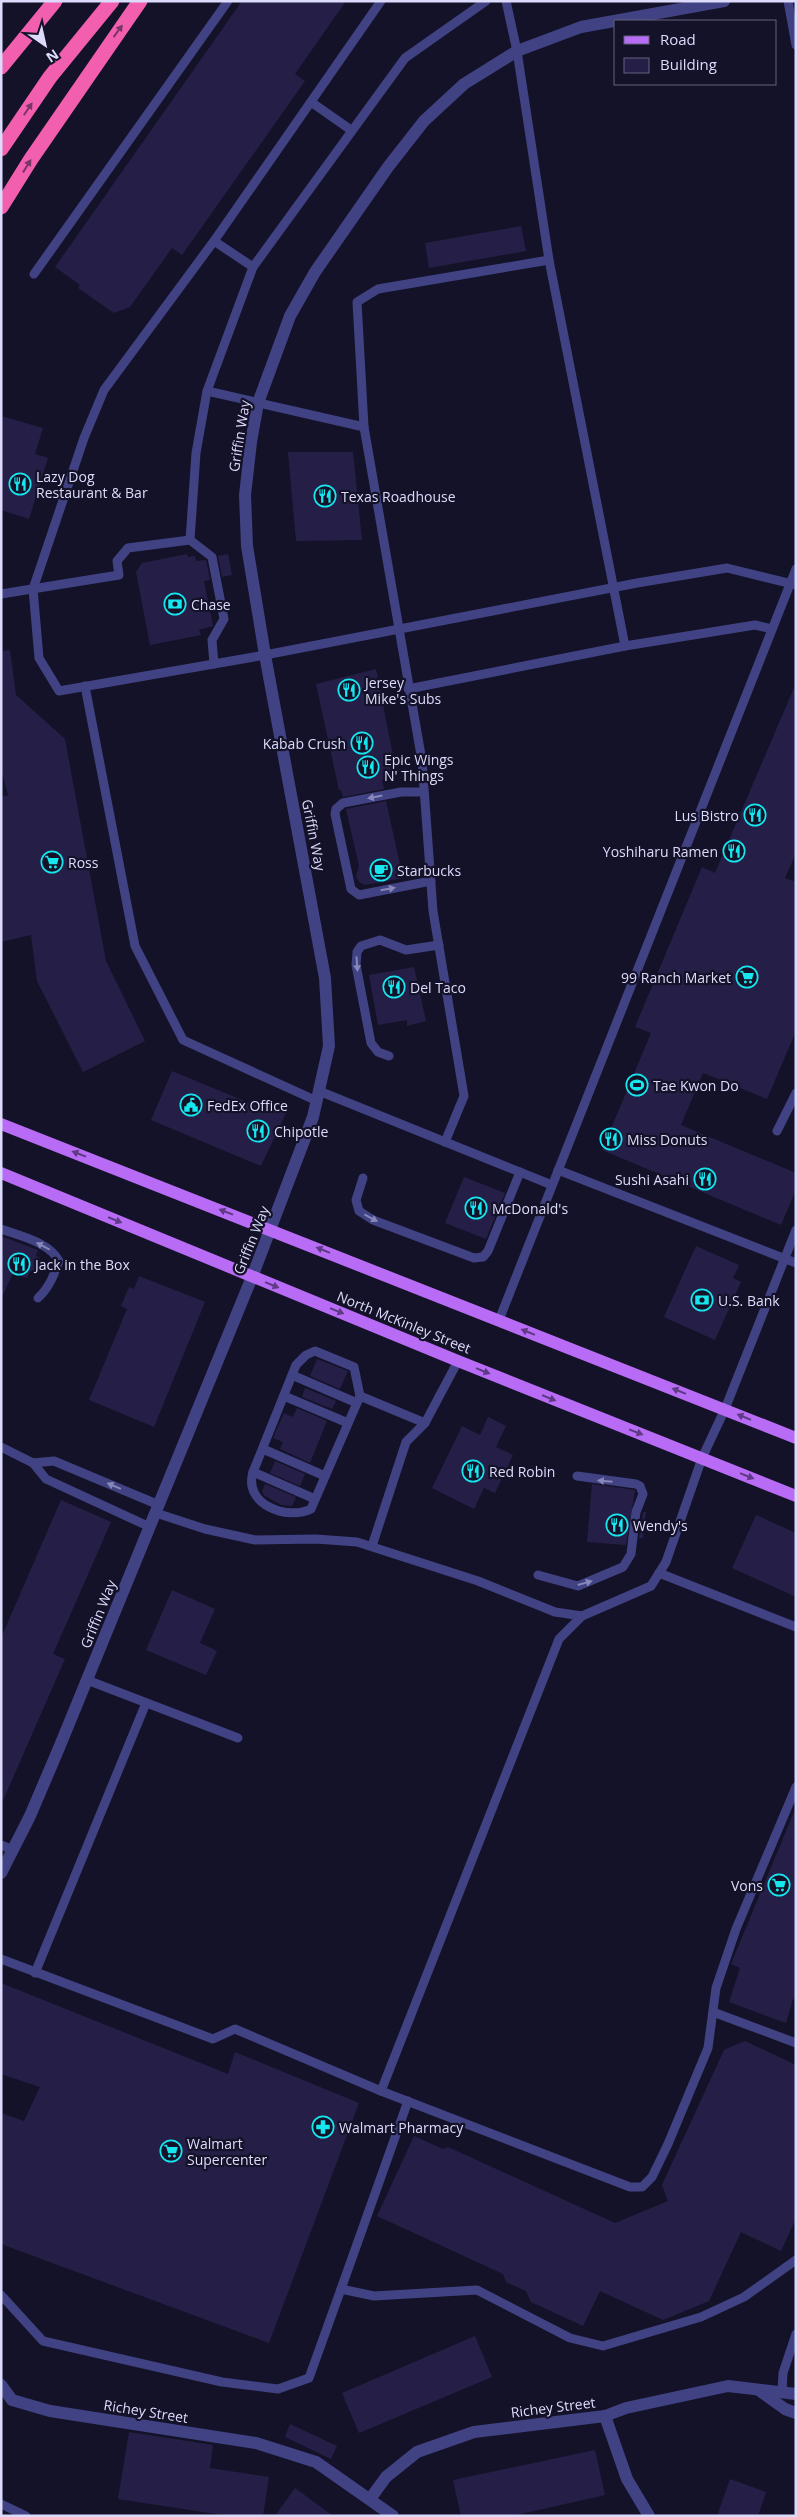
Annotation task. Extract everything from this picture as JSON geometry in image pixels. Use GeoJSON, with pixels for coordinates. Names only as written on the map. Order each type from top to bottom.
{"type":"FeatureCollection","features":[{"type":"Feature","properties":{"kind":"highway"},"geometry":{"type":"LineString","coordinates":[[1,68],[55,1]]}},
{"type":"Feature","properties":{"kind":"highway"},"geometry":{"type":"LineString","coordinates":[[1,149],[50,77],[112,1]]}},
{"type":"Feature","properties":{"kind":"highway"},"geometry":{"type":"LineString","coordinates":[[1,207],[36,151],[140,1]]}},
{"type":"Feature","properties":{"kind":"main road"},"geometry":{"type":"LineString","coordinates":[[1,1124],[271,1229],[796,1438]]}},
{"type":"Feature","properties":{"kind":"main road","name":"North McKinley Street"},"geometry":{"type":"LineString","coordinates":[[1,1174],[458,1361],[796,1496]]}},
{"type":"Feature","properties":{"kind":"street","name":"Griffin Way"},"geometry":{"type":"LineString","coordinates":[[620,20],[724,1]]}},
{"type":"Feature","properties":{"kind":"street","name":"Griffin Way"},"geometry":{"type":"LineString","coordinates":[[1,1873],[7,1847],[30,1816],[252,1277],[313,1117],[329,1046],[325,978],[264,655],[247,546],[248,468],[258,403],[294,309],[315,272],[388,167],[424,121],[464,84],[517,51],[581,27],[614,21]]}},
{"type":"Feature","properties":{"kind":"street","name":"Richey Street"},"geometry":{"type":"LineString","coordinates":[[1,2385],[12,2400],[50,2411],[256,2443],[316,2462],[393,2516]]}},
{"type":"Feature","properties":{"kind":"street","name":"Richey Street"},"geometry":{"type":"LineString","coordinates":[[370,2499],[386,2477],[417,2452],[474,2432],[605,2416],[626,2408],[728,2386],[796,2394]]}},
{"type":"Feature","properties":{"kind":"street","name":"Richey Street"},"geometry":{"type":"LineString","coordinates":[[760,2391],[785,2409],[796,2413]]}},
{"type":"Feature","properties":{"kind":"street"},"geometry":{"type":"LineString","coordinates":[[605,2416],[627,2479],[648,2516]]}},
{"type":"Feature","properties":{"kind":"lane"},"geometry":{"type":"LineString","coordinates":[[34,274],[228,1]]}},
{"type":"Feature","properties":{"kind":"lane"},"geometry":{"type":"LineString","coordinates":[[381,1],[214,241],[104,390],[84,438],[33,589],[39,658],[59,691],[264,655],[613,587],[727,568],[793,584]]}},
{"type":"Feature","properties":{"kind":"lane"},"geometry":{"type":"LineString","coordinates":[[190,540],[196,453],[207,392],[253,267],[404,58],[486,1]]}},
{"type":"Feature","properties":{"kind":"lane"},"geometry":{"type":"LineString","coordinates":[[506,1],[517,51],[549,260],[625,646]]}},
{"type":"Feature","properties":{"kind":"lane"},"geometry":{"type":"LineString","coordinates":[[788,1],[796,45]]}},
{"type":"Feature","properties":{"kind":"lane"},"geometry":{"type":"LineString","coordinates":[[311,102],[351,130]]}},
{"type":"Feature","properties":{"kind":"lane"},"geometry":{"type":"LineString","coordinates":[[214,241],[253,267]]}},
{"type":"Feature","properties":{"kind":"lane"},"geometry":{"type":"LineString","coordinates":[[445,1142],[464,1096],[439,945],[431,881],[422,761],[397,629],[364,427],[357,302],[378,289],[549,260]]}},
{"type":"Feature","properties":{"kind":"lane"},"geometry":{"type":"LineString","coordinates":[[207,392],[364,427]]}},
{"type":"Feature","properties":{"kind":"lane"},"geometry":{"type":"LineString","coordinates":[[1,594],[119,574],[117,561],[128,548],[190,540],[212,557],[224,619],[212,640],[214,664]]}},
{"type":"Feature","properties":{"kind":"lane"},"geometry":{"type":"LineString","coordinates":[[499,1320],[772,629],[793,584],[796,569]]}},
{"type":"Feature","properties":{"kind":"lane"},"geometry":{"type":"LineString","coordinates":[[408,689],[625,646],[755,624],[772,629]]}},
{"type":"Feature","properties":{"kind":"lane"},"geometry":{"type":"LineString","coordinates":[[85,686],[135,946],[183,1040],[318,1096],[445,1142],[552,1185]]}},
{"type":"Feature","properties":{"kind":"lane"},"geometry":{"type":"LineString","coordinates":[[423,792],[401,792],[343,803],[336,809],[335,814],[350,889],[354,893],[359,895],[431,881]]}},
{"type":"Feature","properties":{"kind":"lane"},"geometry":{"type":"LineString","coordinates":[[388,1056],[378,1052],[371,1043],[356,965],[357,952],[361,946],[380,940],[406,950],[439,945]]}},
{"type":"Feature","properties":{"kind":"lane"},"geometry":{"type":"LineString","coordinates":[[777,1131],[796,1092]]}},
{"type":"Feature","properties":{"kind":"lane"},"geometry":{"type":"LineString","coordinates":[[558,1170],[796,1263]]}},
{"type":"Feature","properties":{"kind":"lane"},"geometry":{"type":"LineString","coordinates":[[363,1178],[356,1200],[359,1211],[373,1220],[474,1258],[483,1257],[488,1251],[520,1172]]}},
{"type":"Feature","properties":{"kind":"lane"},"geometry":{"type":"LineString","coordinates":[[1,1229],[40,1244],[54,1253],[59,1261],[53,1278],[45,1292],[38,1298]]}},
{"type":"Feature","properties":{"kind":"lane"},"geometry":{"type":"LineString","coordinates":[[381,2091],[558,1639],[582,1616],[651,1586],[666,1562],[702,1458],[725,1409],[796,1230]]}},
{"type":"Feature","properties":{"kind":"lane"},"geometry":{"type":"LineString","coordinates":[[315,1351],[354,1367],[359,1399],[311,1509],[302,1513],[290,1513],[260,1502],[254,1496],[250,1482],[292,1376],[301,1360],[306,1355],[315,1351]]}},
{"type":"Feature","properties":{"kind":"lane"},"geometry":{"type":"LineString","coordinates":[[372,1546],[406,1442],[426,1423],[458,1361]]}},
{"type":"Feature","properties":{"kind":"lane"},"geometry":{"type":"LineString","coordinates":[[292,1376],[426,1423]]}},
{"type":"Feature","properties":{"kind":"lane"},"geometry":{"type":"LineString","coordinates":[[284,1396],[348,1423]]}},
{"type":"Feature","properties":{"kind":"lane"},"geometry":{"type":"LineString","coordinates":[[1,1447],[33,1463],[46,1479],[150,1527]]}},
{"type":"Feature","properties":{"kind":"lane"},"geometry":{"type":"LineString","coordinates":[[263,1449],[325,1476]]}},
{"type":"Feature","properties":{"kind":"lane"},"geometry":{"type":"LineString","coordinates":[[33,1463],[54,1461],[205,1529],[255,1540],[316,1539],[357,1542],[478,1581],[555,1612],[582,1616]]}},
{"type":"Feature","properties":{"kind":"lane"},"geometry":{"type":"LineString","coordinates":[[253,1472],[315,1499]]}},
{"type":"Feature","properties":{"kind":"lane"},"geometry":{"type":"LineString","coordinates":[[538,1575],[578,1586],[623,1567],[631,1554],[636,1512],[643,1494],[640,1486],[577,1476]]}},
{"type":"Feature","properties":{"kind":"lane"},"geometry":{"type":"LineString","coordinates":[[658,1573],[796,1627]]}},
{"type":"Feature","properties":{"kind":"lane"},"geometry":{"type":"LineString","coordinates":[[87,1680],[238,1738]]}},
{"type":"Feature","properties":{"kind":"lane"},"geometry":{"type":"LineString","coordinates":[[35,1973],[146,1703]]}},
{"type":"Feature","properties":{"kind":"lane"},"geometry":{"type":"LineString","coordinates":[[1,1959],[213,2039],[235,2029],[381,2091],[630,2186],[642,2187],[652,2177],[668,2144],[708,2048],[716,1988],[732,1940],[796,1787]]}},
{"type":"Feature","properties":{"kind":"lane"},"geometry":{"type":"LineString","coordinates":[[712,2012],[796,2043]]}},
{"type":"Feature","properties":{"kind":"lane"},"geometry":{"type":"LineString","coordinates":[[1,2295],[43,2340],[222,2382],[278,2389],[310,2378],[408,2101]]}},
{"type":"Feature","properties":{"kind":"lane"},"geometry":{"type":"LineString","coordinates":[[341,2289],[374,2296],[477,2290],[570,2338],[603,2346],[701,2317],[744,2297],[796,2260]]}},
{"type":"Feature","properties":{"kind":"lane"},"geometry":{"type":"LineString","coordinates":[[782,2392],[783,2373],[796,2334]]}},
{"type":"Feature","properties":{"kind":"lane"},"geometry":{"type":"LineString","coordinates":[[1,2504],[26,2516]]}},
{"type":"Feature","properties":{"kind":"building"},"geometry":{"type":"Polygon","coordinates":[[[242,1],[346,1],[295,74],[305,81],[182,255],[172,248],[130,307],[114,313],[78,288],[80,285],[55,267],[242,1]]]}},
{"type":"Feature","properties":{"kind":"building"},"geometry":{"type":"Polygon","coordinates":[[[521,226],[526,251],[429,268],[425,243],[521,226]]]}},
{"type":"Feature","properties":{"kind":"building","name":"Lazy Dog Restaurant & Bar"},"geometry":{"type":"Polygon","coordinates":[[[1,416],[43,428],[35,454],[48,458],[29,519],[1,510],[1,416]]]}},
{"type":"Feature","properties":{"kind":"building","name":"Texas Roadhouse"},"geometry":{"type":"Polygon","coordinates":[[[288,452],[353,452],[362,540],[296,541],[288,452]]]}},
{"type":"Feature","properties":{"kind":"building","name":"Chase"},"geometry":{"type":"Polygon","coordinates":[[[187,554],[188,557],[195,556],[196,561],[206,560],[210,580],[204,581],[213,626],[199,630],[201,635],[150,645],[136,572],[142,563],[187,554]]]}},
{"type":"Feature","properties":{"kind":"building"},"geometry":{"type":"Polygon","coordinates":[[[228,554],[232,575],[222,577],[218,556],[228,554]]]}},
{"type":"Feature","properties":{"kind":"building"},"geometry":{"type":"Polygon","coordinates":[[[10,650],[16,695],[65,739],[106,961],[145,1041],[83,1072],[37,981],[31,935],[1,942],[1,797],[8,795],[1,768],[1,651],[10,650]]]}},
{"type":"Feature","properties":{"kind":"building"},"geometry":{"type":"Polygon","coordinates":[[[376,669],[397,776],[382,780],[384,789],[343,797],[341,790],[339,790],[316,684],[376,669]]]}},
{"type":"Feature","properties":{"kind":"building"},"geometry":{"type":"Polygon","coordinates":[[[796,683],[796,853],[785,878],[796,882],[796,1031],[767,1099],[703,1073],[681,1125],[796,1173],[796,1190],[781,1225],[602,1150],[651,1033],[635,1027],[702,867],[715,873],[796,683]]]}},
{"type":"Feature","properties":{"kind":"building"},"geometry":{"type":"Polygon","coordinates":[[[386,801],[403,878],[365,885],[359,882],[356,876],[359,866],[346,809],[386,801]]]}},
{"type":"Feature","properties":{"kind":"building","name":"Del Taco"},"geometry":{"type":"Polygon","coordinates":[[[414,967],[426,1021],[407,1026],[407,1020],[378,1025],[369,975],[414,967]]]}},
{"type":"Feature","properties":{"kind":"building"},"geometry":{"type":"Polygon","coordinates":[[[172,1071],[264,1109],[266,1105],[286,1113],[261,1166],[151,1120],[172,1071]]]}},
{"type":"Feature","properties":{"kind":"building","name":"McDonald's"},"geometry":{"type":"Polygon","coordinates":[[[464,1177],[505,1193],[486,1239],[445,1223],[464,1177]]]}},
{"type":"Feature","properties":{"kind":"building","name":"Jack in the Box"},"geometry":{"type":"Polygon","coordinates":[[[1,1236],[38,1250],[36,1256],[40,1258],[34,1272],[30,1271],[27,1278],[13,1273],[1,1299],[1,1236]]]}},
{"type":"Feature","properties":{"kind":"building","name":"U.S. Bank"},"geometry":{"type":"Polygon","coordinates":[[[696,1246],[739,1265],[733,1278],[741,1282],[715,1340],[664,1317],[696,1246]]]}},
{"type":"Feature","properties":{"kind":"building"},"geometry":{"type":"Polygon","coordinates":[[[139,1276],[205,1302],[154,1427],[89,1400],[127,1309],[121,1306],[129,1287],[134,1289],[139,1276]]]}},
{"type":"Feature","properties":{"kind":"building"},"geometry":{"type":"Polygon","coordinates":[[[317,1359],[348,1371],[340,1389],[310,1376],[317,1359]]]}},
{"type":"Feature","properties":{"kind":"building"},"geometry":{"type":"Polygon","coordinates":[[[305,1388],[336,1401],[332,1409],[302,1397],[305,1388]]]}},
{"type":"Feature","properties":{"kind":"building"},"geometry":{"type":"Polygon","coordinates":[[[297,1408],[327,1421],[310,1463],[280,1449],[283,1442],[273,1438],[284,1413],[293,1417],[297,1408]]]}},
{"type":"Feature","properties":{"kind":"building","name":"Red Robin"},"geometry":{"type":"Polygon","coordinates":[[[488,1417],[506,1426],[496,1447],[513,1455],[495,1493],[484,1488],[474,1509],[432,1488],[462,1426],[480,1435],[488,1417]]]}},
{"type":"Feature","properties":{"kind":"building"},"geometry":{"type":"Polygon","coordinates":[[[275,1461],[305,1474],[300,1486],[270,1473],[275,1461]]]}},
{"type":"Feature","properties":{"kind":"building"},"geometry":{"type":"Polygon","coordinates":[[[265,1484],[296,1497],[292,1506],[281,1505],[265,1496],[262,1492],[265,1484]]]}},
{"type":"Feature","properties":{"kind":"building","name":"Wendy's"},"geometry":{"type":"Polygon","coordinates":[[[592,1484],[635,1490],[626,1545],[587,1542],[592,1484]]]}},
{"type":"Feature","properties":{"kind":"building"},"geometry":{"type":"Polygon","coordinates":[[[61,1500],[111,1522],[53,1654],[65,1659],[1,1805],[1,1638],[61,1500]]]}},
{"type":"Feature","properties":{"kind":"building"},"geometry":{"type":"Polygon","coordinates":[[[643,1512],[646,1512],[643,1538],[639,1538],[643,1512]]]}},
{"type":"Feature","properties":{"kind":"building"},"geometry":{"type":"Polygon","coordinates":[[[756,1515],[796,1533],[796,1597],[732,1568],[756,1515]]]}},
{"type":"Feature","properties":{"kind":"building"},"geometry":{"type":"Polygon","coordinates":[[[172,1590],[215,1609],[200,1643],[217,1651],[206,1675],[146,1650],[172,1590]]]}},
{"type":"Feature","properties":{"kind":"building","name":"Vons"},"geometry":{"type":"Polygon","coordinates":[[[796,1807],[796,2000],[793,1999],[786,2023],[729,2002],[740,1968],[731,1964],[796,1807]]]}},
{"type":"Feature","properties":{"kind":"building","name":"Walmart Supercenter"},"geometry":{"type":"Polygon","coordinates":[[[1,1983],[228,2074],[235,2052],[359,2103],[269,2343],[1,2244],[1,2113],[24,2121],[40,2087],[1,2074],[1,1983]]]}},
{"type":"Feature","properties":{"kind":"building"},"geometry":{"type":"Polygon","coordinates":[[[745,2041],[796,2065],[796,2218],[781,2251],[741,2232],[709,2301],[663,2320],[600,2291],[583,2326],[531,2302],[526,2291],[506,2282],[503,2274],[377,2216],[414,2136],[443,2149],[448,2147],[615,2223],[668,2201],[662,2185],[724,2050],[745,2041]]]}},
{"type":"Feature","properties":{"kind":"building"},"geometry":{"type":"Polygon","coordinates":[[[475,2336],[492,2377],[359,2433],[342,2393],[475,2336]]]}},
{"type":"Feature","properties":{"kind":"building"},"geometry":{"type":"Polygon","coordinates":[[[290,2424],[337,2446],[331,2459],[285,2437],[290,2424]]]}},
{"type":"Feature","properties":{"kind":"building"},"geometry":{"type":"Polygon","coordinates":[[[129,2432],[213,2445],[210,2468],[269,2477],[263,2516],[229,2516],[118,2499],[129,2432]]]}},
{"type":"Feature","properties":{"kind":"building"},"geometry":{"type":"Polygon","coordinates":[[[595,2450],[605,2495],[512,2516],[461,2516],[453,2480],[595,2450]]]}},
{"type":"Feature","properties":{"kind":"building"},"geometry":{"type":"Polygon","coordinates":[[[730,2479],[766,2492],[758,2516],[717,2516],[730,2479]]]}},
{"type":"Feature","properties":{"kind":"building"},"geometry":{"type":"Polygon","coordinates":[[[295,2488],[333,2516],[275,2516],[295,2488]]]}},
{"type":"Feature","properties":{"kind":"place","name":"Lazy Dog Restaurant & Bar"},"geometry":{"type":"Point","coordinates":[20,484]}},
{"type":"Feature","properties":{"kind":"place","name":"Texas Roadhouse"},"geometry":{"type":"Point","coordinates":[325,496]}},
{"type":"Feature","properties":{"kind":"place","name":"Chase"},"geometry":{"type":"Point","coordinates":[175,604]}},
{"type":"Feature","properties":{"kind":"place","name":"Jersey Mike's Subs"},"geometry":{"type":"Point","coordinates":[349,690]}},
{"type":"Feature","properties":{"kind":"place","name":"Kabab Crush"},"geometry":{"type":"Point","coordinates":[362,743]}},
{"type":"Feature","properties":{"kind":"place","name":"Epic Wings N' Things"},"geometry":{"type":"Point","coordinates":[368,767]}},
{"type":"Feature","properties":{"kind":"place","name":"Lus Bistro"},"geometry":{"type":"Point","coordinates":[755,815]}},
{"type":"Feature","properties":{"kind":"place","name":"Yoshiharu Ramen"},"geometry":{"type":"Point","coordinates":[734,851]}},
{"type":"Feature","properties":{"kind":"place","name":"Ross"},"geometry":{"type":"Point","coordinates":[52,862]}},
{"type":"Feature","properties":{"kind":"place","name":"Starbucks"},"geometry":{"type":"Point","coordinates":[381,870]}},
{"type":"Feature","properties":{"kind":"place","name":"99 Ranch Market"},"geometry":{"type":"Point","coordinates":[747,977]}},
{"type":"Feature","properties":{"kind":"place","name":"Del Taco"},"geometry":{"type":"Point","coordinates":[394,987]}},
{"type":"Feature","properties":{"kind":"place","name":"Tae Kwon Do"},"geometry":{"type":"Point","coordinates":[637,1085]}},
{"type":"Feature","properties":{"kind":"place","name":"FedEx Office"},"geometry":{"type":"Point","coordinates":[191,1105]}},
{"type":"Feature","properties":{"kind":"place","name":"Chipotle"},"geometry":{"type":"Point","coordinates":[258,1131]}},
{"type":"Feature","properties":{"kind":"place","name":"Miss Donuts"},"geometry":{"type":"Point","coordinates":[611,1139]}},
{"type":"Feature","properties":{"kind":"place","name":"Sushi Asahi"},"geometry":{"type":"Point","coordinates":[705,1179]}},
{"type":"Feature","properties":{"kind":"place","name":"McDonald's"},"geometry":{"type":"Point","coordinates":[476,1208]}},
{"type":"Feature","properties":{"kind":"place","name":"Jack in the Box"},"geometry":{"type":"Point","coordinates":[19,1264]}},
{"type":"Feature","properties":{"kind":"place","name":"U.S. Bank"},"geometry":{"type":"Point","coordinates":[702,1300]}},
{"type":"Feature","properties":{"kind":"place","name":"Red Robin"},"geometry":{"type":"Point","coordinates":[473,1471]}},
{"type":"Feature","properties":{"kind":"place","name":"Wendy's"},"geometry":{"type":"Point","coordinates":[617,1525]}},
{"type":"Feature","properties":{"kind":"place","name":"Vons"},"geometry":{"type":"Point","coordinates":[779,1885]}},
{"type":"Feature","properties":{"kind":"place","name":"Walmart Pharmacy"},"geometry":{"type":"Point","coordinates":[323,2127]}},
{"type":"Feature","properties":{"kind":"place","name":"Walmart Supercenter"},"geometry":{"type":"Point","coordinates":[171,2151]}}]}
